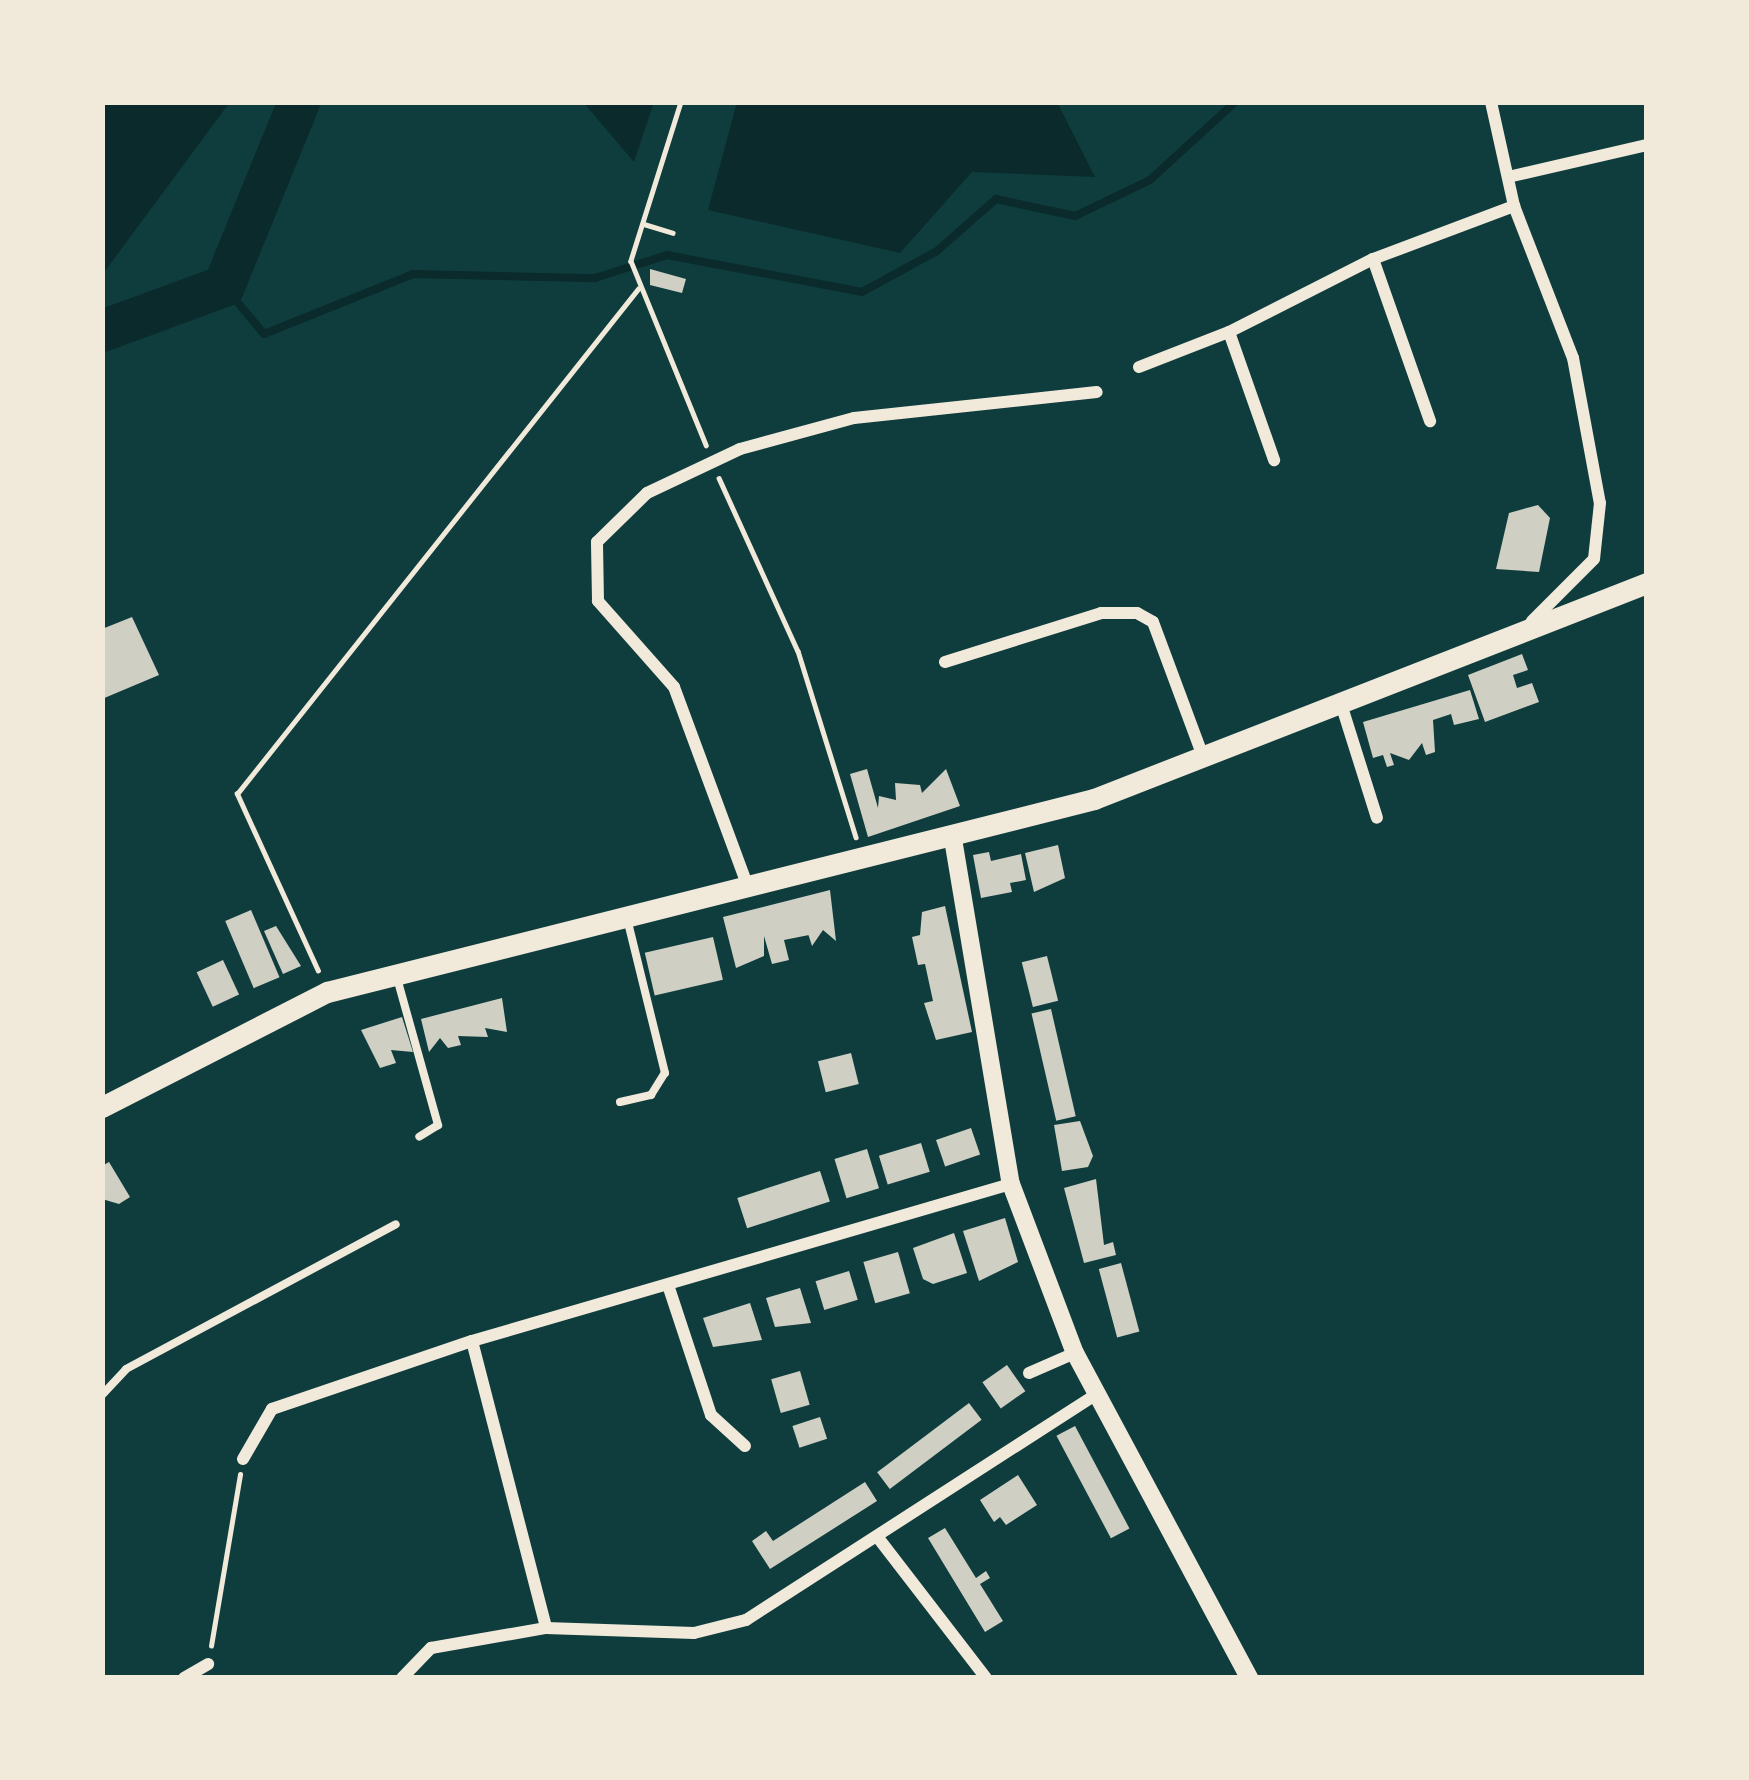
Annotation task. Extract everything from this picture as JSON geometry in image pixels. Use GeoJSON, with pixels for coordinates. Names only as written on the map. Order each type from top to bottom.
{"type":"FeatureCollection","features":[{"type":"Feature","properties":{"kind":"main road"},"geometry":{"type":"LineString","coordinates":[[102,1107],[327,992],[627,914],[953,839],[1204,761],[1647,583]]}},
{"type":"Feature","properties":{"kind":"street"},"geometry":{"type":"LineString","coordinates":[[1491,102],[1514,206],[1573,358],[1601,534],[1586,574],[1516,638]]}},
{"type":"Feature","properties":{"kind":"street"},"geometry":{"type":"LineString","coordinates":[[1508,178],[1647,145]]}},
{"type":"Feature","properties":{"kind":"street"},"geometry":{"type":"LineString","coordinates":[[1139,367],[1229,332],[1373,259],[1514,206]]}},
{"type":"Feature","properties":{"kind":"street"},"geometry":{"type":"LineString","coordinates":[[1373,259],[1430,421]]}},
{"type":"Feature","properties":{"kind":"street"},"geometry":{"type":"LineString","coordinates":[[1229,332],[1274,460]]}},
{"type":"Feature","properties":{"kind":"street"},"geometry":{"type":"LineString","coordinates":[[748,887],[674,687],[610,617],[592,584],[597,542],[622,511],[712,460],[854,418],[1097,392]]}},
{"type":"Feature","properties":{"kind":"street"},"geometry":{"type":"LineString","coordinates":[[945,662],[1101,613],[1137,613],[1153,622],[1204,761]]}},
{"type":"Feature","properties":{"kind":"street"},"geometry":{"type":"LineString","coordinates":[[1342,707],[1377,818]]}},
{"type":"Feature","properties":{"kind":"street"},"geometry":{"type":"LineString","coordinates":[[953,839],[1011,1184],[1075,1354],[1250,1678]]}},
{"type":"Feature","properties":{"kind":"street"},"geometry":{"type":"LineString","coordinates":[[243,1459],[272,1409],[472,1341],[1011,1184]]}},
{"type":"Feature","properties":{"kind":"street"},"geometry":{"type":"LineString","coordinates":[[668,1285],[711,1415],[745,1447]]}},
{"type":"Feature","properties":{"kind":"street"},"geometry":{"type":"LineString","coordinates":[[472,1341],[546,1628]]}},
{"type":"Feature","properties":{"kind":"street"},"geometry":{"type":"LineString","coordinates":[[1029,1373],[1075,1354]]}},
{"type":"Feature","properties":{"kind":"street"},"geometry":{"type":"LineString","coordinates":[[402,1678],[431,1648],[546,1628],[694,1633],[746,1620],[879,1539],[1095,1395]]}},
{"type":"Feature","properties":{"kind":"street"},"geometry":{"type":"LineString","coordinates":[[879,1539],[966,1646],[986,1678]]}},
{"type":"Feature","properties":{"kind":"street"},"geometry":{"type":"LineString","coordinates":[[184,1678],[208,1664]]}},
{"type":"Feature","properties":{"kind":"lane"},"geometry":{"type":"LineString","coordinates":[[620,1102],[651,1095],[665,1073],[627,914]]}},
{"type":"Feature","properties":{"kind":"lane"},"geometry":{"type":"LineString","coordinates":[[395,971],[438,1125],[419,1138]]}},
{"type":"Feature","properties":{"kind":"lane"},"geometry":{"type":"LineString","coordinates":[[102,1395],[126,1369],[396,1224]]}},
{"type":"Feature","properties":{"kind":"path"},"geometry":{"type":"LineString","coordinates":[[681,102],[631,261],[637,286],[798,651],[864,861]]}},
{"type":"Feature","properties":{"kind":"path"},"geometry":{"type":"LineString","coordinates":[[643,224],[673,232]]}},
{"type":"Feature","properties":{"kind":"path"},"geometry":{"type":"LineString","coordinates":[[327,992],[237,794],[637,286]]}},
{"type":"Feature","properties":{"kind":"path"},"geometry":{"type":"LineString","coordinates":[[208,1664],[243,1459]]}},
{"type":"Feature","properties":{"kind":"water"},"geometry":{"type":"Polygon","coordinates":[[[102,102],[230,102],[102,275],[102,102]]]}},
{"type":"Feature","properties":{"kind":"water"},"geometry":{"type":"Polygon","coordinates":[[[583,102],[654,102],[634,162],[583,102]]]}},
{"type":"Feature","properties":{"kind":"water"},"geometry":{"type":"Polygon","coordinates":[[[737,102],[1057,102],[1095,177],[972,172],[900,253],[708,210],[737,102]]]}},
{"type":"Feature","properties":{"kind":"building"},"geometry":{"type":"Polygon","coordinates":[[[650,269],[686,279],[682,293],[650,285],[650,269]]]}},
{"type":"Feature","properties":{"kind":"building"},"geometry":{"type":"Polygon","coordinates":[[[1538,505],[1550,518],[1539,572],[1496,569],[1509,513],[1538,505]]]}},
{"type":"Feature","properties":{"kind":"building"},"geometry":{"type":"Polygon","coordinates":[[[132,617],[159,675],[102,699],[102,629],[132,617]]]}},
{"type":"Feature","properties":{"kind":"building"},"geometry":{"type":"Polygon","coordinates":[[[1522,654],[1528,670],[1513,675],[1517,688],[1532,683],[1539,702],[1485,722],[1468,675],[1522,654]]]}},
{"type":"Feature","properties":{"kind":"building"},"geometry":{"type":"Polygon","coordinates":[[[1470,690],[1479,719],[1454,725],[1451,714],[1433,720],[1435,752],[1426,755],[1422,743],[1409,760],[1390,753],[1394,765],[1387,767],[1383,755],[1373,758],[1363,722],[1470,690]]]}},
{"type":"Feature","properties":{"kind":"building"},"geometry":{"type":"Polygon","coordinates":[[[867,769],[878,808],[879,796],[896,800],[895,783],[920,785],[922,793],[946,769],[960,806],[868,837],[850,774],[867,769]]]}},
{"type":"Feature","properties":{"kind":"building"},"geometry":{"type":"Polygon","coordinates":[[[1058,845],[1065,878],[1034,892],[1025,853],[1058,845]]]}},
{"type":"Feature","properties":{"kind":"building"},"geometry":{"type":"Polygon","coordinates":[[[989,852],[991,861],[1021,854],[1026,880],[1010,883],[1012,892],[981,898],[973,855],[989,852]]]}},
{"type":"Feature","properties":{"kind":"building"},"geometry":{"type":"Polygon","coordinates":[[[830,890],[836,941],[823,930],[812,946],[809,935],[784,940],[789,960],[772,964],[764,936],[764,956],[736,968],[723,917],[830,890]]]}},
{"type":"Feature","properties":{"kind":"building"},"geometry":{"type":"Polygon","coordinates":[[[945,906],[972,1032],[936,1040],[924,1003],[933,1001],[925,964],[918,965],[912,937],[920,935],[922,912],[945,906]]]}},
{"type":"Feature","properties":{"kind":"building"},"geometry":{"type":"Polygon","coordinates":[[[251,910],[280,977],[254,988],[225,921],[251,910]]]}},
{"type":"Feature","properties":{"kind":"building"},"geometry":{"type":"Polygon","coordinates":[[[276,926],[301,966],[283,974],[264,931],[276,926]]]}},
{"type":"Feature","properties":{"kind":"building"},"geometry":{"type":"Polygon","coordinates":[[[713,937],[723,980],[655,996],[645,953],[713,937]]]}},
{"type":"Feature","properties":{"kind":"building"},"geometry":{"type":"Polygon","coordinates":[[[1047,956],[1058,1001],[1033,1007],[1022,962],[1047,956]]]}},
{"type":"Feature","properties":{"kind":"building"},"geometry":{"type":"Polygon","coordinates":[[[223,960],[239,994],[213,1007],[197,972],[223,960]]]}},
{"type":"Feature","properties":{"kind":"building"},"geometry":{"type":"Polygon","coordinates":[[[502,998],[507,1032],[485,1028],[488,1037],[458,1036],[461,1045],[448,1048],[440,1038],[429,1052],[421,1019],[502,998]]]}},
{"type":"Feature","properties":{"kind":"building"},"geometry":{"type":"Polygon","coordinates":[[[1051,1009],[1076,1116],[1056,1121],[1032,1013],[1051,1009]]]}},
{"type":"Feature","properties":{"kind":"building"},"geometry":{"type":"Polygon","coordinates":[[[402,1017],[413,1052],[391,1050],[396,1063],[380,1068],[361,1030],[402,1017]]]}},
{"type":"Feature","properties":{"kind":"building"},"geometry":{"type":"Polygon","coordinates":[[[851,1053],[859,1084],[826,1092],[818,1061],[851,1053]]]}},
{"type":"Feature","properties":{"kind":"building"},"geometry":{"type":"Polygon","coordinates":[[[1080,1121],[1093,1156],[1088,1167],[1062,1171],[1054,1125],[1080,1121]]]}},
{"type":"Feature","properties":{"kind":"building"},"geometry":{"type":"Polygon","coordinates":[[[971,1128],[980,1154],[945,1167],[936,1140],[971,1128]]]}},
{"type":"Feature","properties":{"kind":"building"},"geometry":{"type":"Polygon","coordinates":[[[921,1143],[930,1172],[888,1185],[879,1156],[921,1143]]]}},
{"type":"Feature","properties":{"kind":"building"},"geometry":{"type":"Polygon","coordinates":[[[867,1149],[879,1188],[846,1198],[834,1159],[867,1149]]]}},
{"type":"Feature","properties":{"kind":"building"},"geometry":{"type":"Polygon","coordinates":[[[109,1162],[130,1197],[119,1204],[102,1199],[102,1166],[109,1162]]]}},
{"type":"Feature","properties":{"kind":"building"},"geometry":{"type":"Polygon","coordinates":[[[820,1171],[830,1201],[747,1228],[737,1198],[820,1171]]]}},
{"type":"Feature","properties":{"kind":"building"},"geometry":{"type":"Polygon","coordinates":[[[1096,1179],[1104,1245],[1113,1242],[1116,1255],[1084,1263],[1064,1188],[1096,1179]]]}},
{"type":"Feature","properties":{"kind":"building"},"geometry":{"type":"Polygon","coordinates":[[[1005,1218],[1018,1262],[979,1281],[963,1231],[1005,1218]]]}},
{"type":"Feature","properties":{"kind":"building"},"geometry":{"type":"Polygon","coordinates":[[[954,1233],[967,1273],[933,1284],[923,1279],[913,1248],[954,1233]]]}},
{"type":"Feature","properties":{"kind":"building"},"geometry":{"type":"Polygon","coordinates":[[[898,1252],[910,1293],[875,1303],[863,1262],[898,1252]]]}},
{"type":"Feature","properties":{"kind":"building"},"geometry":{"type":"Polygon","coordinates":[[[1121,1263],[1139,1332],[1117,1338],[1099,1269],[1121,1263]]]}},
{"type":"Feature","properties":{"kind":"building"},"geometry":{"type":"Polygon","coordinates":[[[849,1271],[858,1300],[824,1310],[816,1281],[849,1271]]]}},
{"type":"Feature","properties":{"kind":"building"},"geometry":{"type":"Polygon","coordinates":[[[800,1288],[811,1323],[775,1327],[766,1298],[800,1288]]]}},
{"type":"Feature","properties":{"kind":"building"},"geometry":{"type":"Polygon","coordinates":[[[750,1303],[762,1340],[713,1347],[703,1318],[750,1303]]]}},
{"type":"Feature","properties":{"kind":"building"},"geometry":{"type":"Polygon","coordinates":[[[1007,1365],[1025,1391],[1001,1408],[982,1382],[1007,1365]]]}},
{"type":"Feature","properties":{"kind":"building"},"geometry":{"type":"Polygon","coordinates":[[[800,1371],[810,1405],[781,1413],[771,1379],[800,1371]]]}},
{"type":"Feature","properties":{"kind":"building"},"geometry":{"type":"Polygon","coordinates":[[[969,1403],[982,1420],[890,1489],[877,1472],[969,1403]]]}},
{"type":"Feature","properties":{"kind":"building"},"geometry":{"type":"Polygon","coordinates":[[[820,1417],[827,1439],[800,1448],[792,1426],[820,1417]]]}},
{"type":"Feature","properties":{"kind":"building"},"geometry":{"type":"Polygon","coordinates":[[[1075,1426],[1129,1528],[1111,1538],[1056,1436],[1075,1426]]]}},
{"type":"Feature","properties":{"kind":"building"},"geometry":{"type":"Polygon","coordinates":[[[1018,1475],[1037,1505],[1006,1525],[1000,1517],[994,1522],[980,1500],[1018,1475]]]}},
{"type":"Feature","properties":{"kind":"building"},"geometry":{"type":"Polygon","coordinates":[[[865,1482],[877,1501],[770,1569],[752,1541],[766,1531],[773,1541],[865,1482]]]}},
{"type":"Feature","properties":{"kind":"building"},"geometry":{"type":"Polygon","coordinates":[[[945,1528],[976,1578],[986,1571],[990,1578],[980,1584],[1003,1621],[985,1632],[928,1538],[945,1528]]]}},
{"type":"Feature","properties":{"kind":"waterway"},"geometry":{"type":"LineString","coordinates":[[102,331],[224,286],[299,102]]}},
{"type":"Feature","properties":{"kind":"waterway"},"geometry":{"type":"LineString","coordinates":[[224,286],[264,334],[413,274],[595,278],[667,255],[862,292],[937,251],[996,199],[1075,216],[1150,180],[1235,102]]}}]}
